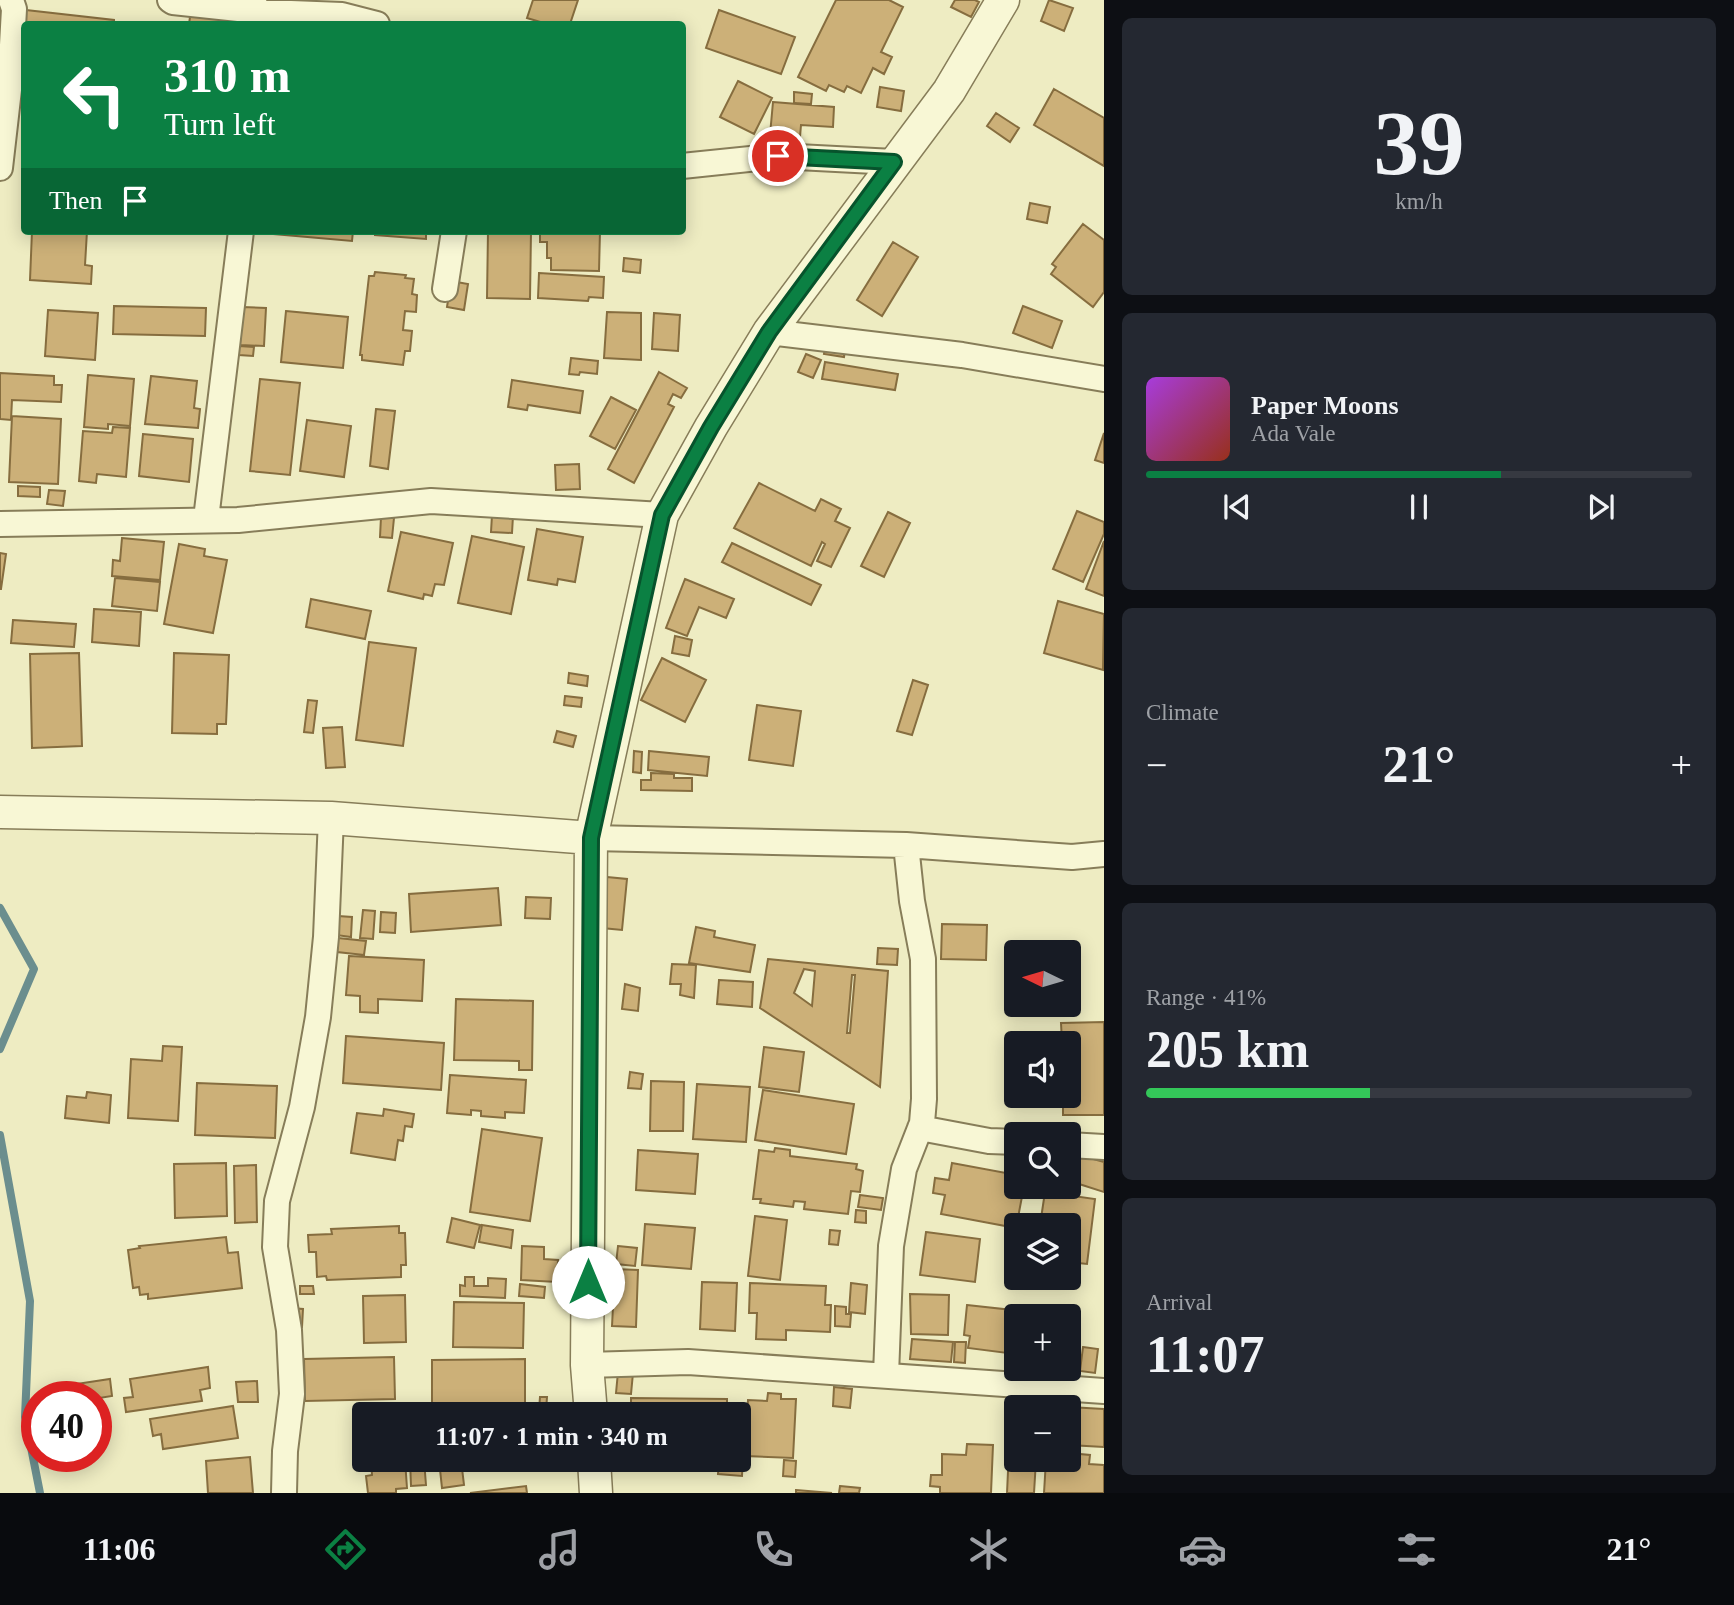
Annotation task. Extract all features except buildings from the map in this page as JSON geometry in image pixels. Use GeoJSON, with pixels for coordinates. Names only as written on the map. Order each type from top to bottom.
{"type":"FeatureCollection","features":[{"type":"Feature","properties":{"kind":"street"},"geometry":{"type":"LineString","coordinates":[[0,168],[10,81],[14,9],[11,0]]}},
{"type":"Feature","properties":{"kind":"street"},"geometry":{"type":"LineString","coordinates":[[170,0],[264,18],[342,15],[365,21]]}},
{"type":"Feature","properties":{"kind":"street"},"geometry":{"type":"LineString","coordinates":[[590,1402],[587,1366],[591,838],[662,515],[711,427],[769,332],[949,92],[1003,0]]}},
{"type":"Feature","properties":{"kind":"street"},"geometry":{"type":"LineString","coordinates":[[686,166],[778,156],[894,162]]}},
{"type":"Feature","properties":{"kind":"street"},"geometry":{"type":"LineString","coordinates":[[206,519],[241,235]]}},
{"type":"Feature","properties":{"kind":"street"},"geometry":{"type":"LineString","coordinates":[[445,289],[453,235]]}},
{"type":"Feature","properties":{"kind":"street"},"geometry":{"type":"LineString","coordinates":[[769,332],[962,355],[1104,379]]}},
{"type":"Feature","properties":{"kind":"street"},"geometry":{"type":"LineString","coordinates":[[0,524],[238,520],[431,501],[662,515]]}},
{"type":"Feature","properties":{"kind":"street"},"geometry":{"type":"LineString","coordinates":[[0,812],[331,818],[591,838],[906,845],[1072,857],[1104,854]]}},
{"type":"Feature","properties":{"kind":"street"},"geometry":{"type":"LineString","coordinates":[[284,1493],[285,1451],[292,1394],[289,1330],[275,1247],[277,1201],[302,1107],[318,1017],[326,937],[331,818]]}},
{"type":"Feature","properties":{"kind":"street"},"geometry":{"type":"LineString","coordinates":[[886,1375],[891,1246],[904,1169],[920,1128],[924,1099],[923,959],[912,901],[906,845]]}},
{"type":"Feature","properties":{"kind":"street"},"geometry":{"type":"LineString","coordinates":[[920,1128],[1004,1142]]}},
{"type":"Feature","properties":{"kind":"street"},"geometry":{"type":"LineString","coordinates":[[1081,1146],[1104,1147]]}},
{"type":"Feature","properties":{"kind":"street"},"geometry":{"type":"LineString","coordinates":[[587,1366],[688,1362],[1104,1391]]}},
{"type":"Feature","properties":{"kind":"street"},"geometry":{"type":"LineString","coordinates":[[595,1472],[596,1493]]}},
{"type":"Feature","properties":{"kind":"waterway"},"geometry":{"type":"LineString","coordinates":[[0,908],[34,969],[0,1049]]}},
{"type":"Feature","properties":{"kind":"waterway"},"geometry":{"type":"LineString","coordinates":[[0,1135],[30,1301],[25,1417],[40,1493]]}},
{"type":"Feature","properties":{"kind":"route"},"geometry":{"type":"LineString","coordinates":[[588,1282],[591,838],[662,515],[711,427],[769,332],[894,162],[778,156]]}}]}
